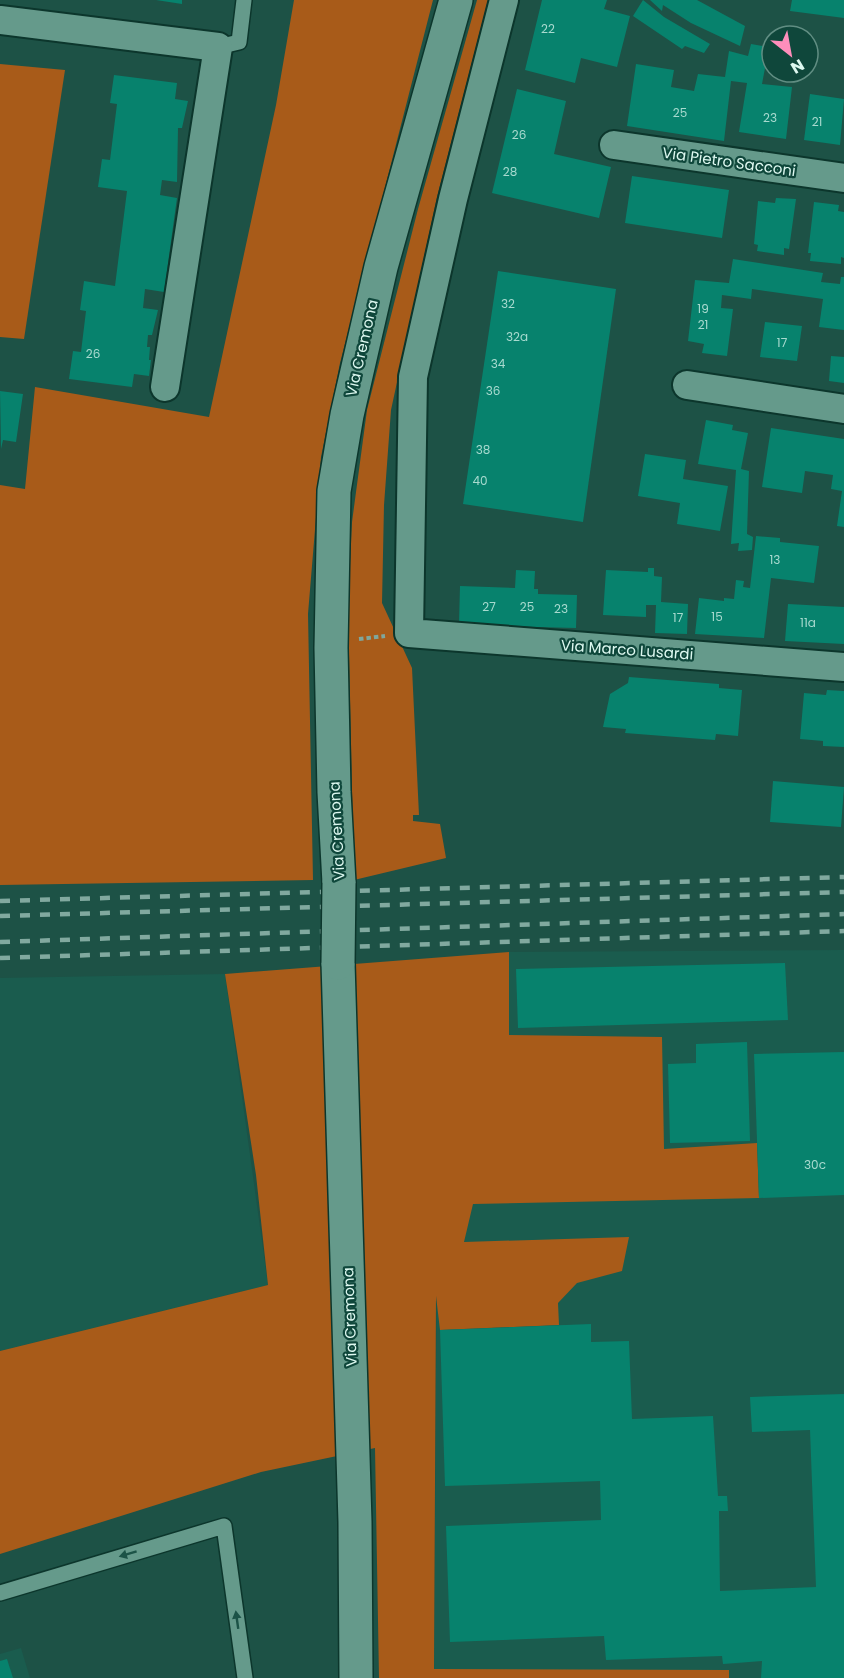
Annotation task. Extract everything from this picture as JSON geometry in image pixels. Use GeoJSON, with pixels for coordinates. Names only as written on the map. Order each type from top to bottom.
{"type":"FeatureCollection","features":[{"type":"Feature","properties":{"kind":"main road","name":"Via Cremona"},"geometry":{"type":"LineString","coordinates":[[356,1678],[356,1522],[338,963],[339,883],[334,792],[331,648],[334,491],[347,415],[381,267],[456,0]]}},
{"type":"Feature","properties":{"kind":"street"},"geometry":{"type":"LineString","coordinates":[[409,633],[413,377],[453,199],[504,0]]}},
{"type":"Feature","properties":{"kind":"street"},"geometry":{"type":"LineString","coordinates":[[0,20],[218,47],[165,387]]}},
{"type":"Feature","properties":{"kind":"street","name":"Via Pietro Sacconi"},"geometry":{"type":"LineString","coordinates":[[614,145],[844,178]]}},
{"type":"Feature","properties":{"kind":"street"},"geometry":{"type":"LineString","coordinates":[[687,385],[844,409]]}},
{"type":"Feature","properties":{"kind":"street","name":"Via Marco Lusardi"},"geometry":{"type":"LineString","coordinates":[[409,633],[844,667]]}},
{"type":"Feature","properties":{"kind":"lane"},"geometry":{"type":"LineString","coordinates":[[218,47],[239,42],[244,0]]}},
{"type":"Feature","properties":{"kind":"lane"},"geometry":{"type":"LineString","coordinates":[[0,1593],[224,1526],[245,1678]]}},
{"type":"Feature","properties":{"kind":"path"},"geometry":{"type":"LineString","coordinates":[[356,639],[409,633]]}},
{"type":"Feature","properties":{"kind":"shaded area"},"geometry":{"type":"Polygon","coordinates":[[[294,0],[433,0],[340,363],[321,457],[308,614],[313,880],[0,885],[0,485],[25,489],[35,387],[209,417],[276,105],[294,0]]]}},
{"type":"Feature","properties":{"kind":"shaded area"},"geometry":{"type":"Polygon","coordinates":[[[477,0],[488,0],[437,197],[391,410],[384,505],[382,603],[412,668],[419,815],[413,815],[413,821],[440,824],[446,858],[354,880],[348,609],[352,522],[367,410],[418,209],[477,0]]]}},
{"type":"Feature","properties":{"kind":"shaded area"},"geometry":{"type":"Polygon","coordinates":[[[0,64],[65,70],[24,339],[0,337],[0,64]]]}},
{"type":"Feature","properties":{"kind":"shaded area"},"geometry":{"type":"Polygon","coordinates":[[[844,950],[844,1678],[729,1678],[729,1670],[434,1670],[438,1070],[509,1035],[509,952],[844,950]]]}},
{"type":"Feature","properties":{"kind":"shaded area"},"geometry":{"type":"Polygon","coordinates":[[[509,952],[509,1035],[662,1037],[664,1149],[757,1143],[759,1198],[473,1204],[464,1242],[629,1237],[622,1271],[577,1283],[558,1303],[559,1325],[440,1330],[436,1296],[434,1669],[729,1670],[729,1678],[379,1678],[375,1448],[261,1472],[0,1554],[0,1351],[268,1285],[256,1175],[225,974],[509,952]]]}},
{"type":"Feature","properties":{"kind":"shaded area"},"geometry":{"type":"Polygon","coordinates":[[[225,974],[268,1285],[0,1351],[0,978],[225,974]]]}},
{"type":"Feature","properties":{"kind":"shaded area"},"geometry":{"type":"Polygon","coordinates":[[[21,1648],[30,1678],[0,1678],[0,1654],[21,1648]]]}},
{"type":"Feature","properties":{"kind":"building"},"geometry":{"type":"Polygon","coordinates":[[[156,0],[182,0],[182,4],[156,0]]]}},
{"type":"Feature","properties":{"kind":"building"},"geometry":{"type":"Polygon","coordinates":[[[542,0],[607,0],[604,9],[630,16],[617,67],[581,58],[575,83],[525,70],[542,0]]]}},
{"type":"Feature","properties":{"kind":"building"},"geometry":{"type":"Polygon","coordinates":[[[643,0],[664,17],[710,44],[704,53],[685,46],[682,49],[633,16],[643,0]]]}},
{"type":"Feature","properties":{"kind":"building"},"geometry":{"type":"Polygon","coordinates":[[[650,0],[697,0],[745,26],[740,46],[691,23],[663,5],[662,11],[650,0]]]}},
{"type":"Feature","properties":{"kind":"building"},"geometry":{"type":"Polygon","coordinates":[[[792,0],[844,0],[844,18],[790,11],[792,0]]]}},
{"type":"Feature","properties":{"kind":"building"},"geometry":{"type":"Polygon","coordinates":[[[751,44],[760,46],[760,84],[792,87],[786,139],[739,132],[747,83],[731,81],[724,141],[627,126],[636,64],[674,70],[671,87],[694,91],[698,74],[725,77],[729,51],[748,56],[751,44]]]}},
{"type":"Feature","properties":{"kind":"building"},"geometry":{"type":"Polygon","coordinates":[[[114,75],[177,83],[175,99],[188,101],[182,128],[178,128],[177,182],[162,180],[160,195],[177,198],[164,292],[145,289],[143,308],[158,310],[152,335],[148,335],[147,347],[150,347],[149,360],[151,360],[149,376],[134,374],[132,387],[69,379],[73,351],[81,352],[86,311],[80,310],[84,281],[115,286],[127,191],[98,187],[102,159],[110,160],[117,104],[110,103],[114,75]]]}},
{"type":"Feature","properties":{"kind":"building"},"geometry":{"type":"Polygon","coordinates":[[[517,89],[566,101],[554,154],[611,167],[599,218],[492,193],[517,89]]]}},
{"type":"Feature","properties":{"kind":"building"},"geometry":{"type":"Polygon","coordinates":[[[810,94],[844,99],[840,145],[804,140],[810,94]]]}},
{"type":"Feature","properties":{"kind":"building"},"geometry":{"type":"Polygon","coordinates":[[[632,176],[729,190],[722,238],[625,223],[632,176]]]}},
{"type":"Feature","properties":{"kind":"building"},"geometry":{"type":"Polygon","coordinates":[[[776,198],[796,199],[789,249],[784,248],[784,255],[757,251],[758,245],[754,244],[758,201],[775,203],[776,198]]]}},
{"type":"Feature","properties":{"kind":"building"},"geometry":{"type":"Polygon","coordinates":[[[814,202],[839,205],[838,211],[844,212],[844,258],[841,257],[841,264],[810,261],[811,253],[808,253],[814,202]]]}},
{"type":"Feature","properties":{"kind":"building"},"geometry":{"type":"Polygon","coordinates":[[[733,259],[823,273],[821,282],[840,284],[841,277],[844,277],[844,330],[819,327],[823,299],[752,289],[751,299],[722,295],[721,308],[733,309],[727,356],[702,353],[704,344],[688,341],[695,280],[729,283],[733,259]]]}},
{"type":"Feature","properties":{"kind":"building"},"geometry":{"type":"Polygon","coordinates":[[[498,271],[616,289],[583,522],[463,504],[498,271]]]}},
{"type":"Feature","properties":{"kind":"building"},"geometry":{"type":"Polygon","coordinates":[[[765,322],[802,326],[797,361],[760,357],[765,322]]]}},
{"type":"Feature","properties":{"kind":"building"},"geometry":{"type":"Polygon","coordinates":[[[831,356],[844,357],[844,383],[829,381],[831,356]]]}},
{"type":"Feature","properties":{"kind":"building"},"geometry":{"type":"Polygon","coordinates":[[[0,391],[23,394],[16,442],[3,440],[1,449],[0,391]]]}},
{"type":"Feature","properties":{"kind":"building"},"geometry":{"type":"Polygon","coordinates":[[[706,420],[733,425],[732,430],[748,433],[741,469],[749,471],[747,534],[753,537],[752,550],[738,551],[739,543],[731,544],[736,470],[698,464],[706,420]]]}},
{"type":"Feature","properties":{"kind":"building"},"geometry":{"type":"Polygon","coordinates":[[[771,428],[844,439],[844,527],[837,526],[842,491],[831,489],[833,475],[805,471],[802,493],[762,487],[771,428]]]}},
{"type":"Feature","properties":{"kind":"building"},"geometry":{"type":"Polygon","coordinates":[[[645,454],[686,460],[683,479],[728,486],[720,531],[677,524],[680,503],[638,496],[645,454]]]}},
{"type":"Feature","properties":{"kind":"building"},"geometry":{"type":"Polygon","coordinates":[[[756,536],[780,538],[780,542],[819,546],[814,583],[771,578],[764,638],[695,634],[699,598],[724,601],[724,598],[734,599],[736,580],[744,581],[743,587],[750,588],[756,536]]]}},
{"type":"Feature","properties":{"kind":"building"},"geometry":{"type":"Polygon","coordinates":[[[648,568],[654,568],[654,576],[662,577],[661,602],[688,604],[687,634],[655,633],[656,605],[646,605],[646,617],[603,615],[606,570],[648,572],[648,568]]]}},
{"type":"Feature","properties":{"kind":"building"},"geometry":{"type":"Polygon","coordinates":[[[516,570],[535,571],[534,589],[538,589],[538,594],[577,595],[576,628],[459,625],[460,586],[515,588],[516,570]]]}},
{"type":"Feature","properties":{"kind":"building"},"geometry":{"type":"Polygon","coordinates":[[[788,604],[844,607],[844,644],[785,641],[788,604]]]}},
{"type":"Feature","properties":{"kind":"building"},"geometry":{"type":"Polygon","coordinates":[[[629,677],[719,684],[719,688],[742,690],[738,736],[716,734],[715,740],[625,733],[626,729],[603,727],[610,694],[628,683],[629,677]]]}},
{"type":"Feature","properties":{"kind":"building"},"geometry":{"type":"Polygon","coordinates":[[[827,690],[844,691],[844,747],[823,746],[823,741],[800,739],[804,693],[826,695],[827,690]]]}},
{"type":"Feature","properties":{"kind":"building"},"geometry":{"type":"Polygon","coordinates":[[[773,781],[844,787],[841,827],[770,822],[773,781]]]}},
{"type":"Feature","properties":{"kind":"building"},"geometry":{"type":"Polygon","coordinates":[[[785,963],[788,1020],[518,1028],[516,969],[785,963]]]}},
{"type":"Feature","properties":{"kind":"building"},"geometry":{"type":"Polygon","coordinates":[[[747,1042],[750,1141],[670,1143],[668,1064],[696,1063],[696,1044],[747,1042]]]}},
{"type":"Feature","properties":{"kind":"building"},"geometry":{"type":"Polygon","coordinates":[[[844,1052],[844,1195],[759,1198],[754,1054],[844,1052]]]}},
{"type":"Feature","properties":{"kind":"building"},"geometry":{"type":"Polygon","coordinates":[[[591,1324],[591,1342],[629,1341],[632,1419],[713,1416],[718,1496],[727,1496],[728,1511],[719,1511],[720,1591],[816,1587],[810,1430],[752,1432],[750,1397],[844,1394],[844,1678],[761,1678],[762,1661],[723,1664],[722,1656],[606,1660],[604,1636],[450,1642],[446,1526],[601,1520],[600,1481],[445,1486],[440,1330],[591,1324]]]}},
{"type":"Feature","properties":{"kind":"building"},"geometry":{"type":"Polygon","coordinates":[[[7,1659],[13,1678],[0,1678],[0,1661],[7,1659]]]}},
{"type":"Feature","properties":{"kind":"railway"},"geometry":{"type":"LineString","coordinates":[[0,901],[844,877]]}},
{"type":"Feature","properties":{"kind":"railway"},"geometry":{"type":"LineString","coordinates":[[0,916],[844,892]]}},
{"type":"Feature","properties":{"kind":"railway"},"geometry":{"type":"LineString","coordinates":[[0,942],[844,914]]}},
{"type":"Feature","properties":{"kind":"railway"},"geometry":{"type":"LineString","coordinates":[[0,958],[844,931]]}}]}
